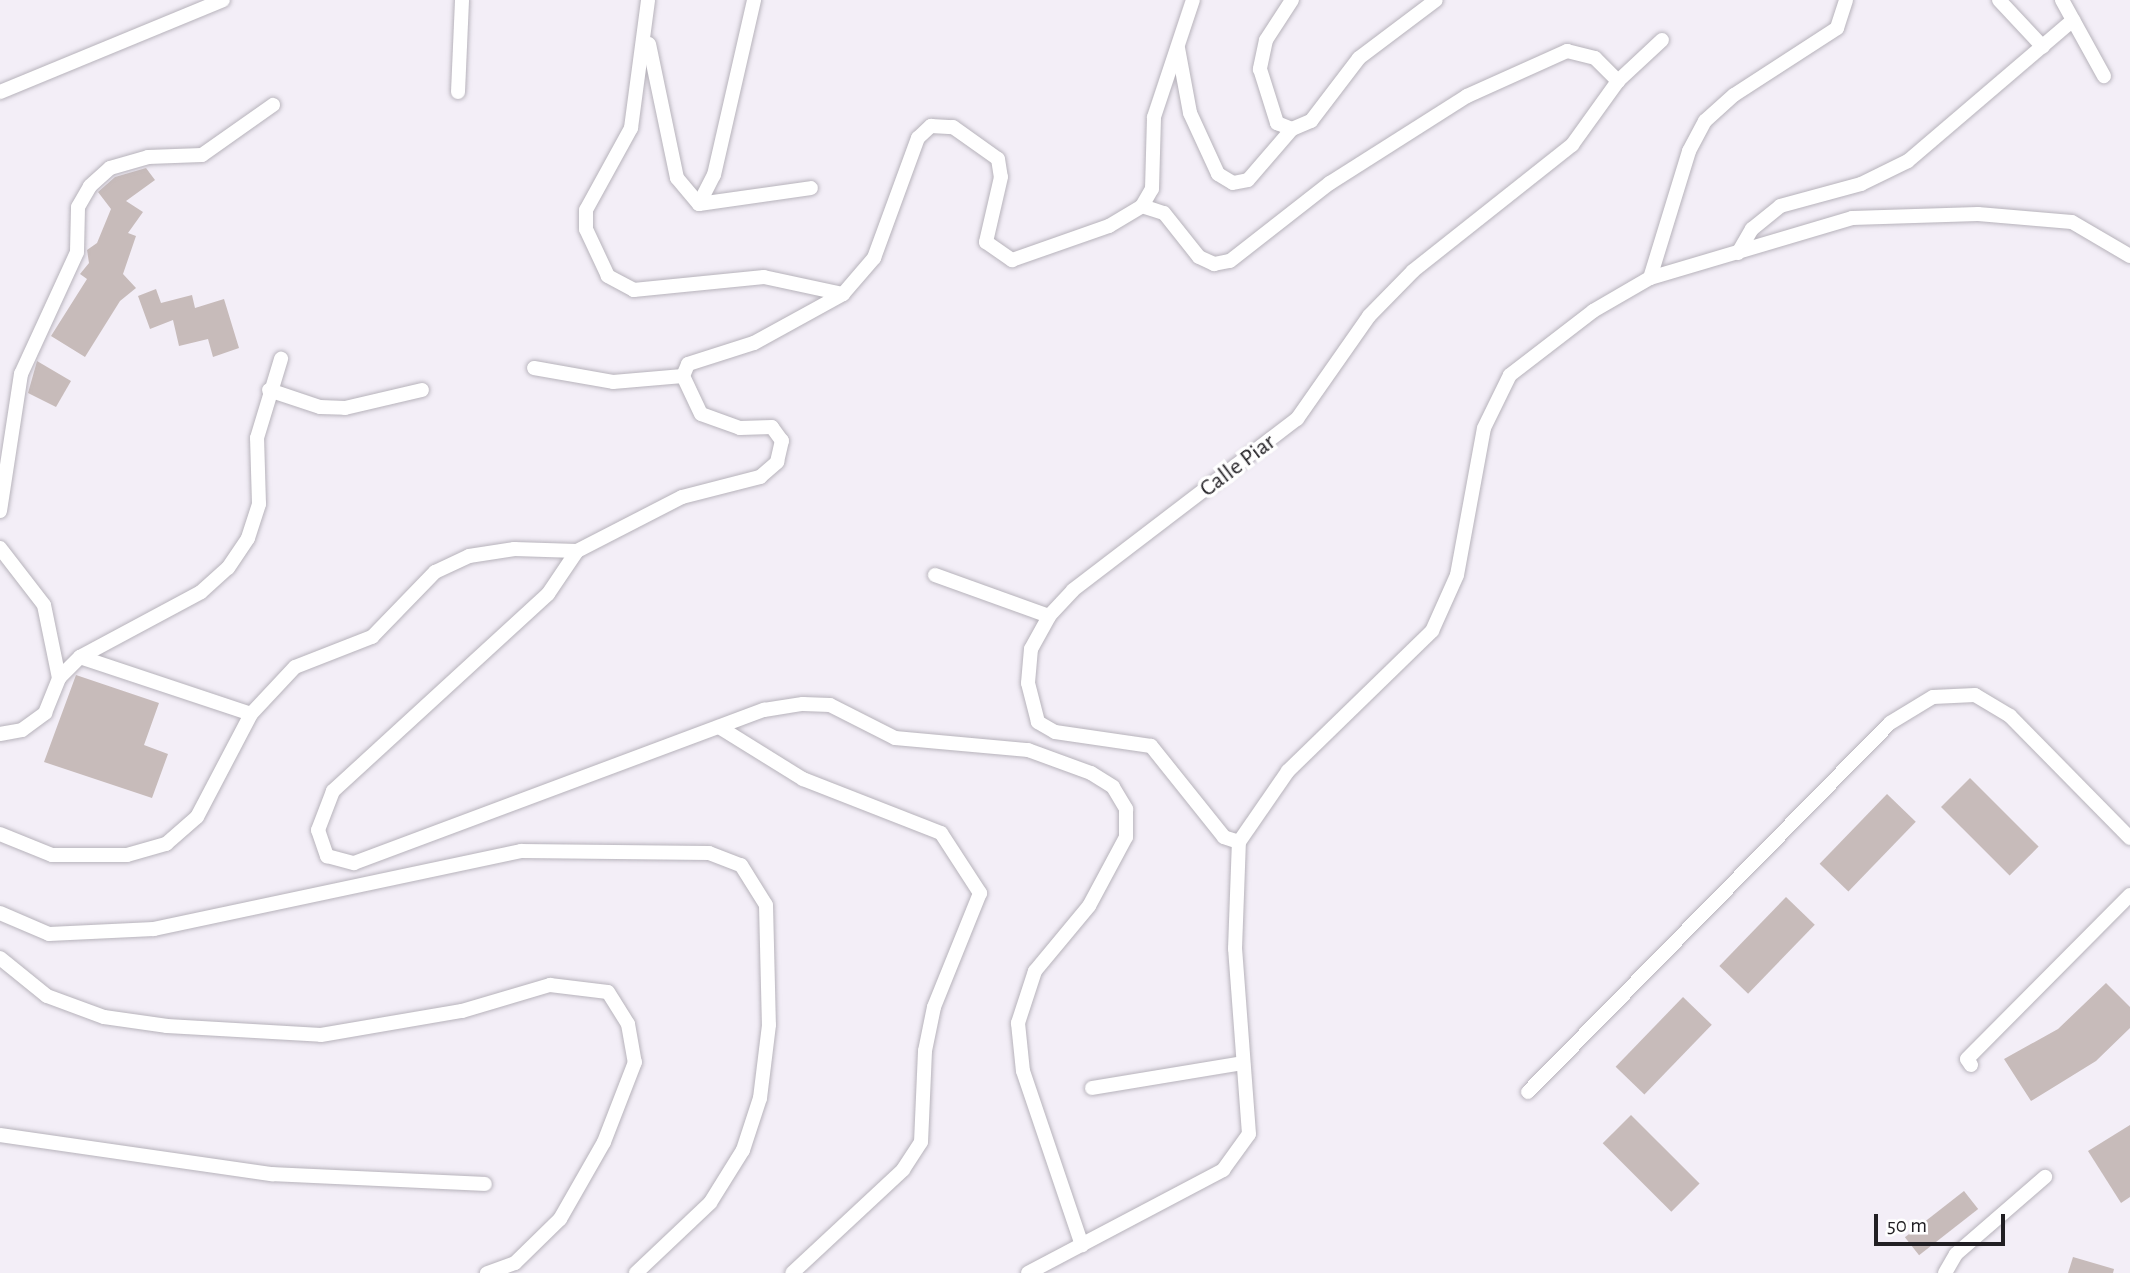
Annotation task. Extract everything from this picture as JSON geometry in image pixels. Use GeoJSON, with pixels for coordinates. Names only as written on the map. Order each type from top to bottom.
{"type":"FeatureCollection","features":[{"type":"Feature","properties":{"kind":"street"},"geometry":{"type":"LineString","coordinates":[[0,92],[223,0]]}},
{"type":"Feature","properties":{"kind":"street"},"geometry":{"type":"LineString","coordinates":[[458,92],[462,0]]}},
{"type":"Feature","properties":{"kind":"street"},"geometry":{"type":"LineString","coordinates":[[648,0],[646,35],[631,128],[586,210],[586,229],[608,276],[634,290],[764,277],[843,294]]}},
{"type":"Feature","properties":{"kind":"street"},"geometry":{"type":"LineString","coordinates":[[699,204],[714,175],[754,0]]}},
{"type":"Feature","properties":{"kind":"street"},"geometry":{"type":"LineString","coordinates":[[1082,1245],[1023,1071],[1018,1023],[1035,971],[1114,868],[1126,837],[1126,809],[1113,787],[1028,750],[895,738],[830,705],[764,710],[354,863],[327,856],[318,830],[332,791],[548,594],[577,551],[682,497],[760,477],[777,462],[782,442],[772,427],[740,428],[701,414],[683,376],[688,364],[754,343],[843,294],[874,258],[918,138],[931,126],[953,127],[998,159],[1001,177],[986,242],[1012,260],[1109,226],[1142,206],[1153,189],[1154,117],[1193,0]]}},
{"type":"Feature","properties":{"kind":"street"},"geometry":{"type":"LineString","coordinates":[[1292,0],[1266,40],[1260,69],[1277,123],[1292,129]]}},
{"type":"Feature","properties":{"kind":"street"},"geometry":{"type":"LineString","coordinates":[[1178,47],[1190,113],[1218,174],[1233,183],[1248,180],[1292,129],[1311,121],[1359,58],[1436,0]]}},
{"type":"Feature","properties":{"kind":"street"},"geometry":{"type":"LineString","coordinates":[[1650,278],[1689,151],[1704,121],[1734,94],[1837,28],[1846,0]]}},
{"type":"Feature","properties":{"kind":"street"},"geometry":{"type":"LineString","coordinates":[[1999,0],[2043,47]]}},
{"type":"Feature","properties":{"kind":"street"},"geometry":{"type":"LineString","coordinates":[[2062,0],[2104,76]]}},
{"type":"Feature","properties":{"kind":"street"},"geometry":{"type":"LineString","coordinates":[[1738,253],[1752,229],[1780,206],[1861,184],[1908,161],[2073,20]]}},
{"type":"Feature","properties":{"kind":"street"},"geometry":{"type":"LineString","coordinates":[[646,35],[677,178],[699,204]]}},
{"type":"Feature","properties":{"kind":"street","name":"Calle Piar"},"geometry":{"type":"LineString","coordinates":[[1239,842],[1224,837],[1151,746],[1055,732],[1038,722],[1028,683],[1031,649],[1049,616],[1073,590],[1297,419],[1369,316],[1413,271],[1572,145],[1618,81],[1662,40]]}},
{"type":"Feature","properties":{"kind":"street"},"geometry":{"type":"LineString","coordinates":[[1142,206],[1164,213],[1199,257],[1214,264],[1230,261],[1330,183],[1467,96],[1567,51],[1594,58],[1618,81]]}},
{"type":"Feature","properties":{"kind":"street"},"geometry":{"type":"LineString","coordinates":[[0,511],[21,374],[73,264],[78,207],[90,187],[110,168],[148,157],[202,155],[274,106]]}},
{"type":"Feature","properties":{"kind":"street"},"geometry":{"type":"LineString","coordinates":[[699,204],[811,188]]}},
{"type":"Feature","properties":{"kind":"street"},"geometry":{"type":"LineString","coordinates":[[1028,1273],[1223,1170],[1249,1133],[1235,949],[1239,842],[1288,771],[1432,631],[1457,575],[1484,428],[1510,375],[1593,311],[1650,278],[1852,218],[2032,219],[2072,222],[2111,241],[2130,256]]}},
{"type":"Feature","properties":{"kind":"street"},"geometry":{"type":"LineString","coordinates":[[2111,241],[2130,241]]}},
{"type":"Feature","properties":{"kind":"street"},"geometry":{"type":"LineString","coordinates":[[0,734],[22,730],[45,713],[59,678],[80,657],[201,592],[229,568],[248,538],[259,504],[257,438],[269,390],[281,359]]}},
{"type":"Feature","properties":{"kind":"street"},"geometry":{"type":"LineString","coordinates":[[534,368],[612,382],[683,376]]}},
{"type":"Feature","properties":{"kind":"street"},"geometry":{"type":"LineString","coordinates":[[269,390],[320,407],[345,408],[422,390]]}},
{"type":"Feature","properties":{"kind":"street"},"geometry":{"type":"LineString","coordinates":[[0,548],[44,605],[59,678]]}},
{"type":"Feature","properties":{"kind":"street"},"geometry":{"type":"LineString","coordinates":[[0,834],[52,855],[127,855],[166,844],[197,817],[251,714],[295,667],[372,636],[446,567],[514,549],[577,551]]}},
{"type":"Feature","properties":{"kind":"street"},"geometry":{"type":"LineString","coordinates":[[935,575],[1049,616]]}},
{"type":"Feature","properties":{"kind":"street"},"geometry":{"type":"LineString","coordinates":[[80,657],[251,714]]}},
{"type":"Feature","properties":{"kind":"street"},"geometry":{"type":"LineString","coordinates":[[1528,1092],[1890,723],[1933,697],[1975,695],[2010,716],[2130,838]]}},
{"type":"Feature","properties":{"kind":"street"},"geometry":{"type":"LineString","coordinates":[[719,727],[803,779],[941,833],[980,893],[934,1007],[925,1051],[921,1142],[903,1170],[792,1273]]}},
{"type":"Feature","properties":{"kind":"street"},"geometry":{"type":"LineString","coordinates":[[0,914],[49,934],[154,929],[521,851],[709,853],[741,865],[766,905],[769,1025],[760,1098],[743,1150],[710,1203],[636,1273]]}},
{"type":"Feature","properties":{"kind":"street"},"geometry":{"type":"LineString","coordinates":[[1971,1065],[1967,1059],[2130,895]]}},
{"type":"Feature","properties":{"kind":"street"},"geometry":{"type":"LineString","coordinates":[[0,958],[47,996],[104,1017],[167,1026],[321,1035],[462,1011],[550,985],[608,992],[628,1024],[635,1062],[604,1142],[560,1219],[515,1263],[487,1273]]}},
{"type":"Feature","properties":{"kind":"street"},"geometry":{"type":"LineString","coordinates":[[1092,1088],[1243,1063]]}},
{"type":"Feature","properties":{"kind":"street"},"geometry":{"type":"LineString","coordinates":[[0,1135],[272,1174],[485,1184]]}},
{"type":"Feature","properties":{"kind":"street"},"geometry":{"type":"LineString","coordinates":[[1945,1273],[1956,1254],[2045,1177]]}},
{"type":"Feature","properties":{"kind":"building"},"geometry":{"type":"Polygon","coordinates":[[[146,168],[155,180],[126,201],[143,212],[128,233],[136,236],[123,274],[136,288],[120,301],[85,357],[51,336],[87,279],[80,274],[89,263],[87,250],[97,243],[111,209],[98,192],[115,177],[146,168]]]}},
{"type":"Feature","properties":{"kind":"building"},"geometry":{"type":"Polygon","coordinates":[[[156,289],[161,303],[192,295],[195,308],[224,299],[239,348],[213,357],[208,339],[179,346],[173,320],[150,329],[138,296],[156,289]]]}},
{"type":"Feature","properties":{"kind":"building"},"geometry":{"type":"Polygon","coordinates":[[[37,361],[71,381],[56,407],[28,393],[37,361]]]}},
{"type":"Feature","properties":{"kind":"building"},"geometry":{"type":"Polygon","coordinates":[[[76,675],[159,703],[144,745],[168,754],[152,798],[44,762],[76,675]]]}},
{"type":"Feature","properties":{"kind":"building"},"geometry":{"type":"Polygon","coordinates":[[[1970,778],[2039,847],[2010,876],[1941,807],[1970,778]]]}},
{"type":"Feature","properties":{"kind":"building"},"geometry":{"type":"Polygon","coordinates":[[[1887,794],[1916,822],[1848,892],[1820,864],[1887,794]]]}},
{"type":"Feature","properties":{"kind":"building"},"geometry":{"type":"Polygon","coordinates":[[[1786,897],[1815,925],[1748,994],[1719,966],[1786,897]]]}},
{"type":"Feature","properties":{"kind":"building"},"geometry":{"type":"Polygon","coordinates":[[[2106,983],[2130,1007],[2130,1028],[2096,1061],[2031,1101],[2004,1059],[2058,1029],[2106,983]]]}},
{"type":"Feature","properties":{"kind":"building"},"geometry":{"type":"Polygon","coordinates":[[[1683,997],[1712,1025],[1644,1095],[1616,1067],[1683,997]]]}},
{"type":"Feature","properties":{"kind":"building"},"geometry":{"type":"Polygon","coordinates":[[[1631,1115],[1700,1184],[1671,1212],[1603,1143],[1631,1115]]]}},
{"type":"Feature","properties":{"kind":"building"},"geometry":{"type":"Polygon","coordinates":[[[2130,1125],[2130,1197],[2121,1203],[2088,1151],[2130,1125]]]}},
{"type":"Feature","properties":{"kind":"building"},"geometry":{"type":"Polygon","coordinates":[[[1964,1191],[1978,1209],[1919,1255],[1905,1237],[1964,1191]]]}},
{"type":"Feature","properties":{"kind":"building"},"geometry":{"type":"Polygon","coordinates":[[[2073,1257],[2114,1269],[2113,1273],[2068,1273],[2073,1257]]]}}]}
